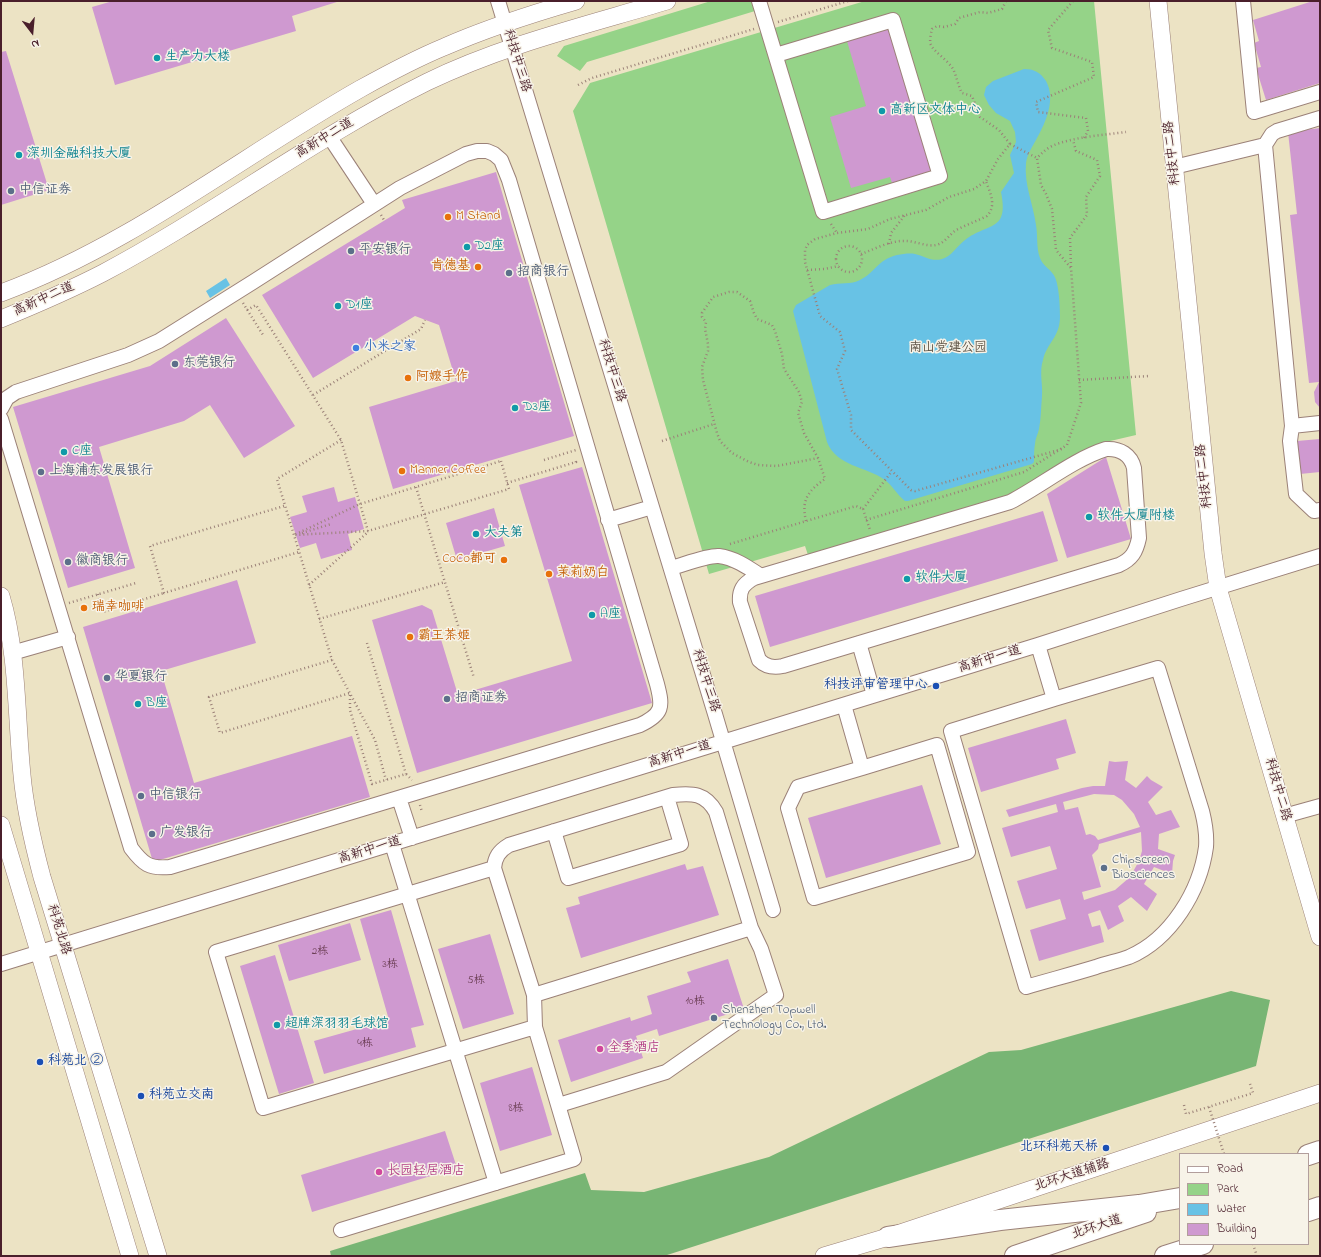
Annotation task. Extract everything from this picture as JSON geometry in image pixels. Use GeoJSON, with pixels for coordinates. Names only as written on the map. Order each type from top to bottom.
{"type":"FeatureCollection","features":[{"type":"Feature","properties":{"kind":"highway"},"geometry":{"type":"LineString","coordinates":[[1309,1155],[1320,1151]]}},
{"type":"Feature","properties":{"kind":"highway"},"geometry":{"type":"LineString","coordinates":[[888,1237],[972,1224],[1179,1199]]}},
{"type":"Feature","properties":{"kind":"highway","name":"北环大道"},"geometry":{"type":"LineString","coordinates":[[1015,1256],[1179,1199]]}},
{"type":"Feature","properties":{"kind":"highway"},"geometry":{"type":"LineString","coordinates":[[1309,1211],[1320,1207]]}},
{"type":"Feature","properties":{"kind":"highway"},"geometry":{"type":"LineString","coordinates":[[1165,1256],[1200,1245]]}},
{"type":"Feature","properties":{"kind":"main road","name":"高新中二道"},"geometry":{"type":"LineString","coordinates":[[1,293],[74,262],[122,236],[306,121],[405,65],[445,46],[505,23],[576,1]]}},
{"type":"Feature","properties":{"kind":"main road","name":"高新中二道"},"geometry":{"type":"LineString","coordinates":[[1,319],[103,273],[329,136],[372,111],[429,82],[512,48],[667,1]]}},
{"type":"Feature","properties":{"kind":"main road","name":"科技中二路"},"geometry":{"type":"LineString","coordinates":[[1158,1],[1213,552],[1218,588],[1320,937]]}},
{"type":"Feature","properties":{"kind":"main road","name":"科苑北路"},"geometry":{"type":"LineString","coordinates":[[1,596],[11,639],[22,776],[28,818],[42,877],[158,1256]]}},
{"type":"Feature","properties":{"kind":"main road","name":"科苑北路"},"geometry":{"type":"LineString","coordinates":[[1,825],[130,1256]]}},
{"type":"Feature","properties":{"kind":"main road","name":"北环大道辅路"},"geometry":{"type":"LineString","coordinates":[[824,1256],[888,1237],[1320,1093]]}},
{"type":"Feature","properties":{"kind":"street","name":"科技中三路"},"geometry":{"type":"LineString","coordinates":[[498,1],[724,742],[773,910]]}},
{"type":"Feature","properties":{"kind":"street"},"geometry":{"type":"LineString","coordinates":[[759,1],[823,212],[940,176],[894,20],[776,55]]}},
{"type":"Feature","properties":{"kind":"street"},"geometry":{"type":"LineString","coordinates":[[1243,1],[1254,112],[1320,92]]}},
{"type":"Feature","properties":{"kind":"street"},"geometry":{"type":"LineString","coordinates":[[1320,118],[1277,131],[1272,134],[1265,145],[1292,426],[1290,441],[1296,494],[1314,511],[1320,510]]}},
{"type":"Feature","properties":{"kind":"street"},"geometry":{"type":"LineString","coordinates":[[329,136],[374,204]]}},
{"type":"Feature","properties":{"kind":"street"},"geometry":{"type":"LineString","coordinates":[[1174,167],[1265,145]]}},
{"type":"Feature","properties":{"kind":"street"},"geometry":{"type":"LineString","coordinates":[[1,409],[7,398],[16,392],[145,348],[236,293],[400,188],[466,154],[477,151],[487,151],[494,154],[501,160],[509,180],[660,696],[660,706],[657,714],[652,720],[640,725],[399,798],[170,867],[150,867],[140,860],[131,848],[1,419]]}},
{"type":"Feature","properties":{"kind":"street"},"geometry":{"type":"LineString","coordinates":[[1292,426],[1320,422]]}},
{"type":"Feature","properties":{"kind":"street"},"geometry":{"type":"LineString","coordinates":[[1112,449],[1118,450],[1124,453],[1133,462],[1139,538],[1136,550],[1128,561],[1119,565],[776,668],[763,664],[759,660],[739,596],[741,589],[746,583],[761,576],[1010,502],[1026,494],[1084,458],[1099,451],[1112,449]]}},
{"type":"Feature","properties":{"kind":"street"},"geometry":{"type":"LineString","coordinates":[[608,520],[652,507]]}},
{"type":"Feature","properties":{"kind":"street"},"geometry":{"type":"LineString","coordinates":[[671,568],[719,556],[738,562],[761,576]]}},
{"type":"Feature","properties":{"kind":"street","name":"高新中一道"},"geometry":{"type":"LineString","coordinates":[[1,964],[1038,645],[1320,556]]}},
{"type":"Feature","properties":{"kind":"street"},"geometry":{"type":"LineString","coordinates":[[12,653],[68,637]]}},
{"type":"Feature","properties":{"kind":"street"},"geometry":{"type":"LineString","coordinates":[[859,643],[874,695]]}},
{"type":"Feature","properties":{"kind":"street"},"geometry":{"type":"LineString","coordinates":[[1038,645],[1054,699]]}},
{"type":"Feature","properties":{"kind":"street"},"geometry":{"type":"LineString","coordinates":[[1158,668],[1202,811],[1206,828],[1206,846],[1198,879],[1178,917],[1146,948],[1129,957],[1026,987],[951,732],[1054,699],[1158,668]]}},
{"type":"Feature","properties":{"kind":"street"},"geometry":{"type":"LineString","coordinates":[[844,705],[862,768]]}},
{"type":"Feature","properties":{"kind":"street"},"geometry":{"type":"LineString","coordinates":[[937,745],[968,852],[814,898],[788,808],[798,787],[862,768],[937,745]]}},
{"type":"Feature","properties":{"kind":"street"},"geometry":{"type":"LineString","coordinates":[[341,1230],[574,1159],[535,1027],[534,995],[494,868],[497,855],[509,845],[673,795],[692,794],[700,796],[712,805],[716,812],[751,928],[761,949],[776,995],[666,1072],[559,1106]]}},
{"type":"Feature","properties":{"kind":"street"},"geometry":{"type":"LineString","coordinates":[[554,832],[568,878],[681,844],[667,797]]}},
{"type":"Feature","properties":{"kind":"street"},"geometry":{"type":"LineString","coordinates":[[399,798],[412,838]]}},
{"type":"Feature","properties":{"kind":"street"},"geometry":{"type":"LineString","coordinates":[[1284,816],[1320,806]]}},
{"type":"Feature","properties":{"kind":"street"},"geometry":{"type":"LineString","coordinates":[[392,844],[496,1183]]}},
{"type":"Feature","properties":{"kind":"street"},"geometry":{"type":"LineString","coordinates":[[494,868],[216,952],[263,1108],[535,1027]]}},
{"type":"Feature","properties":{"kind":"street"},"geometry":{"type":"LineString","coordinates":[[534,995],[751,928]]}},
{"type":"Feature","properties":{"kind":"path"},"geometry":{"type":"LineString","coordinates":[[578,85],[592,78],[848,1]]}},
{"type":"Feature","properties":{"kind":"path"},"geometry":{"type":"LineString","coordinates":[[1073,1],[1048,30],[1052,48],[1092,62],[1094,77],[1036,102],[1038,112],[1086,118],[1088,131],[1084,138]]}},
{"type":"Feature","properties":{"kind":"path"},"geometry":{"type":"LineString","coordinates":[[1037,158],[1052,146],[1073,140],[1126,132]]}},
{"type":"Feature","properties":{"kind":"path"},"geometry":{"type":"LineString","coordinates":[[866,520],[1024,472],[1067,445],[1081,403],[1070,238],[1087,215],[1086,197],[1100,176],[1097,160],[1076,151],[1073,140]]}},
{"type":"Feature","properties":{"kind":"path"},"geometry":{"type":"LineString","coordinates":[[1010,145],[1037,158]]}},
{"type":"Feature","properties":{"kind":"path"},"geometry":{"type":"LineString","coordinates":[[1037,158],[1041,185],[1052,209],[1056,250],[1071,268]]}},
{"type":"Feature","properties":{"kind":"path"},"geometry":{"type":"LineString","coordinates":[[861,254],[889,244],[904,241],[913,241],[931,245],[937,245],[943,242],[955,231],[987,216],[992,207],[992,201],[986,181]]}},
{"type":"Feature","properties":{"kind":"path"},"geometry":{"type":"LineString","coordinates":[[889,244],[891,233],[905,215]]}},
{"type":"Feature","properties":{"kind":"path"},"geometry":{"type":"LineString","coordinates":[[852,246],[861,254],[862,261],[859,268],[856,270],[848,272],[841,269],[839,266],[836,259],[841,249],[852,246]]}},
{"type":"Feature","properties":{"kind":"path"},"geometry":{"type":"LineString","coordinates":[[807,270],[839,266]]}},
{"type":"Feature","properties":{"kind":"path"},"geometry":{"type":"LineString","coordinates":[[811,286],[820,316],[840,332],[845,351],[837,369],[851,415],[851,430],[911,490],[915,491],[1062,449]]}},
{"type":"Feature","properties":{"kind":"path"},"geometry":{"type":"LineString","coordinates":[[806,521],[804,512],[807,496],[810,490],[825,478],[818,458],[804,433],[798,413],[802,400],[799,391],[784,369],[782,354],[774,328],[768,323],[758,319],[754,313],[750,301],[737,292],[729,292],[713,297],[702,313],[706,322],[705,329],[708,351],[702,368],[702,376],[718,438],[725,447],[740,458],[758,465],[777,466],[818,458]]}},
{"type":"Feature","properties":{"kind":"path"},"geometry":{"type":"LineString","coordinates":[[236,293],[262,335]]}},
{"type":"Feature","properties":{"kind":"path"},"geometry":{"type":"LineString","coordinates":[[247,310],[256,304],[341,440],[368,531]]}},
{"type":"Feature","properties":{"kind":"path"},"geometry":{"type":"LineString","coordinates":[[313,395],[421,329],[425,320]]}},
{"type":"Feature","properties":{"kind":"path"},"geometry":{"type":"LineString","coordinates":[[1079,380],[1150,376]]}},
{"type":"Feature","properties":{"kind":"path"},"geometry":{"type":"LineString","coordinates":[[662,441],[714,424]]}},
{"type":"Feature","properties":{"kind":"path"},"geometry":{"type":"LineString","coordinates":[[341,440],[277,479],[332,660],[374,740],[386,780]]}},
{"type":"Feature","properties":{"kind":"path"},"geometry":{"type":"LineString","coordinates":[[544,460],[586,447]]}},
{"type":"Feature","properties":{"kind":"path"},"geometry":{"type":"LineString","coordinates":[[500,461],[509,489],[368,531],[294,535],[360,504],[500,461]]}},
{"type":"Feature","properties":{"kind":"path"},"geometry":{"type":"LineString","coordinates":[[507,483],[576,462]]}},
{"type":"Feature","properties":{"kind":"path"},"geometry":{"type":"LineString","coordinates":[[863,509],[892,471]]}},
{"type":"Feature","properties":{"kind":"path"},"geometry":{"type":"LineString","coordinates":[[416,487],[474,678]]}},
{"type":"Feature","properties":{"kind":"path"},"geometry":{"type":"LineString","coordinates":[[164,593],[150,546],[284,506]]}},
{"type":"Feature","properties":{"kind":"path"},"geometry":{"type":"LineString","coordinates":[[725,546],[856,506],[863,509]]}},
{"type":"Feature","properties":{"kind":"path"},"geometry":{"type":"LineString","coordinates":[[863,509],[874,542]]}},
{"type":"Feature","properties":{"kind":"path"},"geometry":{"type":"LineString","coordinates":[[294,535],[331,524]]}},
{"type":"Feature","properties":{"kind":"path"},"geometry":{"type":"LineString","coordinates":[[309,585],[368,531]]}},
{"type":"Feature","properties":{"kind":"path"},"geometry":{"type":"LineString","coordinates":[[98,594],[103,612],[299,552]]}},
{"type":"Feature","properties":{"kind":"path"},"geometry":{"type":"LineString","coordinates":[[319,619],[444,582]]}},
{"type":"Feature","properties":{"kind":"path"},"geometry":{"type":"LineString","coordinates":[[58,606],[136,583]]}},
{"type":"Feature","properties":{"kind":"path"},"geometry":{"type":"LineString","coordinates":[[367,643],[406,774]]}},
{"type":"Feature","properties":{"kind":"path"},"geometry":{"type":"LineString","coordinates":[[332,660],[209,697],[220,733],[350,693]]}},
{"type":"Feature","properties":{"kind":"path"},"geometry":{"type":"LineString","coordinates":[[350,693],[350,710],[372,784]]}},
{"type":"Feature","properties":{"kind":"path"},"geometry":{"type":"LineString","coordinates":[[1184,1105],[1186,1114],[1253,1093],[1250,1084]]}},
{"type":"Feature","properties":{"kind":"path"},"geometry":{"type":"LineString","coordinates":[[1209,1107],[1224,1153]]}},
{"type":"Feature","properties":{"kind":"path"},"geometry":{"type":"LineString","coordinates":[[1253,1245],[1257,1256]]}},
{"type":"Feature","properties":{"kind":"green space"},"geometry":{"type":"Polygon","coordinates":[[[711,1],[752,1],[755,11],[587,62],[580,71],[557,56],[564,46],[711,1]]]}},
{"type":"Feature","properties":{"kind":"green space","name":"南山党建公园"},"geometry":{"type":"Polygon","coordinates":[[[865,1],[1094,1],[1136,435],[1106,442],[1012,494],[808,555],[805,546],[709,574],[573,111],[590,83],[865,1]]]}},
{"type":"Feature","properties":{"kind":"green space"},"geometry":{"type":"Polygon","coordinates":[[[1231,991],[1270,1000],[1256,1066],[664,1256],[331,1256],[330,1251],[585,1173],[591,1190],[644,1192],[769,1157],[989,1052],[1021,1050],[1231,991]]]}},
{"type":"Feature","properties":{"kind":"water"},"geometry":{"type":"Polygon","coordinates":[[[1024,69],[1034,70],[1039,73],[1046,81],[1049,88],[1049,110],[1028,156],[1026,163],[1026,179],[1035,217],[1040,258],[1055,277],[1057,282],[1060,312],[1058,330],[1047,349],[1042,364],[1041,417],[1035,442],[1034,462],[1032,464],[905,501],[885,480],[838,457],[827,442],[793,311],[796,305],[830,285],[857,282],[869,274],[880,263],[890,257],[904,254],[915,254],[935,260],[945,258],[965,240],[995,224],[999,220],[1002,214],[1003,205],[1001,192],[1014,173],[1010,155],[1016,142],[1015,132],[1010,121],[996,113],[989,105],[984,95],[986,87],[993,81],[1024,69]]]}},
{"type":"Feature","properties":{"kind":"water"},"geometry":{"type":"Polygon","coordinates":[[[226,278],[230,285],[210,298],[206,291],[226,278]]]}},
{"type":"Feature","properties":{"kind":"building","name":"生产力大楼"},"geometry":{"type":"Polygon","coordinates":[[[113,1],[340,1],[292,16],[296,31],[115,85],[92,7],[113,1]]]}},
{"type":"Feature","properties":{"kind":"building"},"geometry":{"type":"Polygon","coordinates":[[[1313,1],[1320,1],[1320,83],[1266,100],[1256,68],[1261,67],[1254,43],[1259,41],[1253,20],[1313,1]]]}},
{"type":"Feature","properties":{"kind":"building","name":"高新区文体中心"},"geometry":{"type":"Polygon","coordinates":[[[891,28],[934,173],[893,186],[890,177],[851,188],[830,117],[866,106],[847,41],[891,28]]]}},
{"type":"Feature","properties":{"kind":"building","name":"深圳金融科技大厦"},"geometry":{"type":"Polygon","coordinates":[[[6,51],[49,190],[1,205],[1,52],[6,51]]]}},
{"type":"Feature","properties":{"kind":"building"},"geometry":{"type":"Polygon","coordinates":[[[1320,128],[1320,408],[1315,402],[1314,392],[1319,382],[1309,383],[1290,215],[1297,214],[1288,132],[1320,128]]]}},
{"type":"Feature","properties":{"kind":"building"},"geometry":{"type":"Polygon","coordinates":[[[496,172],[574,436],[393,489],[369,407],[456,381],[439,325],[415,316],[313,378],[262,295],[405,208],[402,200],[496,172]]]}},
{"type":"Feature","properties":{"kind":"building","name":"C座"},"geometry":{"type":"Polygon","coordinates":[[[226,318],[295,426],[244,458],[210,405],[184,421],[99,447],[135,568],[68,588],[13,407],[150,366],[226,318]]]}},
{"type":"Feature","properties":{"kind":"building"},"geometry":{"type":"Polygon","coordinates":[[[1320,439],[1320,472],[1300,474],[1297,441],[1320,439]]]}},
{"type":"Feature","properties":{"kind":"building","name":"软件大厦附楼"},"geometry":{"type":"Polygon","coordinates":[[[1106,457],[1131,539],[1067,558],[1047,494],[1106,457]]]}},
{"type":"Feature","properties":{"kind":"building","name":"A座"},"geometry":{"type":"Polygon","coordinates":[[[582,467],[652,703],[417,773],[372,620],[422,605],[432,610],[458,695],[572,661],[519,485],[582,467]]]}},
{"type":"Feature","properties":{"kind":"building"},"geometry":{"type":"Polygon","coordinates":[[[334,487],[338,502],[355,497],[364,529],[348,534],[352,550],[321,559],[316,543],[300,548],[290,517],[307,512],[302,496],[334,487]]]}},
{"type":"Feature","properties":{"kind":"building","name":"大夫第"},"geometry":{"type":"Polygon","coordinates":[[[494,508],[505,546],[457,560],[446,523],[494,508]]]}},
{"type":"Feature","properties":{"kind":"building","name":"软件大厦"},"geometry":{"type":"Polygon","coordinates":[[[1043,511],[1058,561],[770,647],[755,596],[1043,511]]]}},
{"type":"Feature","properties":{"kind":"building","name":"B座"},"geometry":{"type":"Polygon","coordinates":[[[237,580],[256,643],[161,671],[194,783],[352,736],[370,797],[153,862],[83,627],[237,580]]]}},
{"type":"Feature","properties":{"kind":"building"},"geometry":{"type":"Polygon","coordinates":[[[1066,719],[1076,753],[1056,759],[1059,769],[981,792],[968,748],[1066,719]]]}},
{"type":"Feature","properties":{"kind":"building"},"geometry":{"type":"Polygon","coordinates":[[[1109,761],[1128,761],[1125,780],[1136,788],[1147,776],[1163,787],[1148,802],[1156,815],[1171,810],[1180,827],[1159,834],[1158,849],[1175,855],[1172,874],[1154,867],[1144,884],[1157,894],[1147,911],[1131,897],[1118,906],[1124,921],[1108,930],[1100,910],[1088,914],[1092,927],[1100,925],[1104,942],[1039,961],[1030,930],[1066,919],[1060,899],[1026,909],[1017,881],[1057,869],[1050,846],[1011,857],[1002,828],[1058,812],[1056,804],[1009,817],[1006,810],[1082,788],[1105,786],[1109,761]],[[1094,794],[1063,802],[1065,810],[1078,807],[1086,835],[1090,834],[1095,836],[1098,840],[1140,827],[1134,814],[1122,800],[1114,795],[1094,794]],[[1141,832],[1099,844],[1098,849],[1092,855],[1101,887],[1082,892],[1084,900],[1115,890],[1130,877],[1139,861],[1142,851],[1141,832]]]}},
{"type":"Feature","properties":{"kind":"building"},"geometry":{"type":"Polygon","coordinates":[[[922,785],[941,844],[826,878],[808,818],[922,785]]]}},
{"type":"Feature","properties":{"kind":"building"},"geometry":{"type":"Polygon","coordinates":[[[685,864],[687,870],[703,866],[719,915],[581,958],[566,908],[580,904],[578,897],[685,864]]]}},
{"type":"Feature","properties":{"kind":"building"},"geometry":{"type":"Polygon","coordinates":[[[391,910],[424,1025],[411,1028],[416,1047],[324,1074],[314,1041],[389,1020],[360,919],[391,910]]]}},
{"type":"Feature","properties":{"kind":"building"},"geometry":{"type":"Polygon","coordinates":[[[350,923],[361,960],[289,981],[278,945],[350,923]]]}},
{"type":"Feature","properties":{"kind":"building"},"geometry":{"type":"Polygon","coordinates":[[[490,934],[514,1014],[463,1029],[438,949],[490,934]]]}},
{"type":"Feature","properties":{"kind":"building","name":"超牌深羽羽毛球馆"},"geometry":{"type":"Polygon","coordinates":[[[275,955],[314,1083],[279,1094],[240,966],[275,955]]]}},
{"type":"Feature","properties":{"kind":"building"},"geometry":{"type":"Polygon","coordinates":[[[728,959],[744,1009],[659,1036],[657,1029],[636,1036],[643,1058],[571,1082],[558,1040],[630,1017],[631,1021],[652,1014],[647,996],[691,982],[687,972],[728,959]]]}},
{"type":"Feature","properties":{"kind":"building"},"geometry":{"type":"Polygon","coordinates":[[[532,1067],[552,1135],[500,1151],[480,1083],[532,1067]]]}},
{"type":"Feature","properties":{"kind":"building","name":"长园轻居酒店"},"geometry":{"type":"Polygon","coordinates":[[[445,1131],[457,1168],[312,1212],[301,1175],[445,1131]]]}},
{"type":"Feature","properties":{"kind":"place","name":"生产力大楼"},"geometry":{"type":"Point","coordinates":[157,58]}},
{"type":"Feature","properties":{"kind":"place","name":"高新区文体中心"},"geometry":{"type":"Point","coordinates":[882,111]}},
{"type":"Feature","properties":{"kind":"place","name":"深圳金融科技大厦"},"geometry":{"type":"Point","coordinates":[19,155]}},
{"type":"Feature","properties":{"kind":"place","name":"中信证券"},"geometry":{"type":"Point","coordinates":[11,191]}},
{"type":"Feature","properties":{"kind":"place","name":"M Stand"},"geometry":{"type":"Point","coordinates":[448,217]}},
{"type":"Feature","properties":{"kind":"place","name":"D2座"},"geometry":{"type":"Point","coordinates":[467,247]}},
{"type":"Feature","properties":{"kind":"place","name":"平安银行"},"geometry":{"type":"Point","coordinates":[351,251]}},
{"type":"Feature","properties":{"kind":"place","name":"肯德基"},"geometry":{"type":"Point","coordinates":[478,267]}},
{"type":"Feature","properties":{"kind":"place","name":"招商银行"},"geometry":{"type":"Point","coordinates":[509,273]}},
{"type":"Feature","properties":{"kind":"place","name":"D1座"},"geometry":{"type":"Point","coordinates":[338,306]}},
{"type":"Feature","properties":{"kind":"place","name":"小米之家"},"geometry":{"type":"Point","coordinates":[356,348]}},
{"type":"Feature","properties":{"kind":"place","name":"东莞银行"},"geometry":{"type":"Point","coordinates":[175,364]}},
{"type":"Feature","properties":{"kind":"place","name":"阿嬷手作"},"geometry":{"type":"Point","coordinates":[408,378]}},
{"type":"Feature","properties":{"kind":"place","name":"D3座"},"geometry":{"type":"Point","coordinates":[515,408]}},
{"type":"Feature","properties":{"kind":"place","name":"C座"},"geometry":{"type":"Point","coordinates":[64,452]}},
{"type":"Feature","properties":{"kind":"place","name":"Manner Coffee"},"geometry":{"type":"Point","coordinates":[402,471]}},
{"type":"Feature","properties":{"kind":"place","name":"上海浦东发展银行"},"geometry":{"type":"Point","coordinates":[41,472]}},
{"type":"Feature","properties":{"kind":"place","name":"软件大厦附楼"},"geometry":{"type":"Point","coordinates":[1089,517]}},
{"type":"Feature","properties":{"kind":"place","name":"大夫第"},"geometry":{"type":"Point","coordinates":[476,534]}},
{"type":"Feature","properties":{"kind":"place","name":"CoCo都可"},"geometry":{"type":"Point","coordinates":[504,560]}},
{"type":"Feature","properties":{"kind":"place","name":"徽商银行"},"geometry":{"type":"Point","coordinates":[68,562]}},
{"type":"Feature","properties":{"kind":"place","name":"茉莉奶白"},"geometry":{"type":"Point","coordinates":[549,574]}},
{"type":"Feature","properties":{"kind":"place","name":"软件大厦"},"geometry":{"type":"Point","coordinates":[907,579]}},
{"type":"Feature","properties":{"kind":"place","name":"瑞幸咖啡"},"geometry":{"type":"Point","coordinates":[84,608]}},
{"type":"Feature","properties":{"kind":"place","name":"A座"},"geometry":{"type":"Point","coordinates":[592,615]}},
{"type":"Feature","properties":{"kind":"place","name":"霸王茶姬"},"geometry":{"type":"Point","coordinates":[410,637]}},
{"type":"Feature","properties":{"kind":"place","name":"华夏银行"},"geometry":{"type":"Point","coordinates":[107,678]}},
{"type":"Feature","properties":{"kind":"place","name":"科技评审管理中心"},"geometry":{"type":"Point","coordinates":[936,686]}},
{"type":"Feature","properties":{"kind":"place","name":"招商证券"},"geometry":{"type":"Point","coordinates":[447,699]}},
{"type":"Feature","properties":{"kind":"place","name":"B座"},"geometry":{"type":"Point","coordinates":[138,704]}},
{"type":"Feature","properties":{"kind":"place","name":"中信银行"},"geometry":{"type":"Point","coordinates":[141,796]}},
{"type":"Feature","properties":{"kind":"place","name":"广发银行"},"geometry":{"type":"Point","coordinates":[152,834]}},
{"type":"Feature","properties":{"kind":"place","name":"Chipscreen Biosciences"},"geometry":{"type":"Point","coordinates":[1104,868]}},
{"type":"Feature","properties":{"kind":"place","name":"Shenzhen Topwell Technology Co., Ltd."},"geometry":{"type":"Point","coordinates":[714,1018]}},
{"type":"Feature","properties":{"kind":"place","name":"超牌深羽羽毛球馆"},"geometry":{"type":"Point","coordinates":[277,1025]}},
{"type":"Feature","properties":{"kind":"place","name":"全季酒店"},"geometry":{"type":"Point","coordinates":[600,1049]}},
{"type":"Feature","properties":{"kind":"place","name":"科苑北 ②"},"geometry":{"type":"Point","coordinates":[40,1062]}},
{"type":"Feature","properties":{"kind":"place","name":"科苑立交南"},"geometry":{"type":"Point","coordinates":[141,1096]}},
{"type":"Feature","properties":{"kind":"place","name":"北环科苑天桥"},"geometry":{"type":"Point","coordinates":[1106,1148]}},
{"type":"Feature","properties":{"kind":"place","name":"长园轻居酒店"},"geometry":{"type":"Point","coordinates":[379,1172]}}]}
